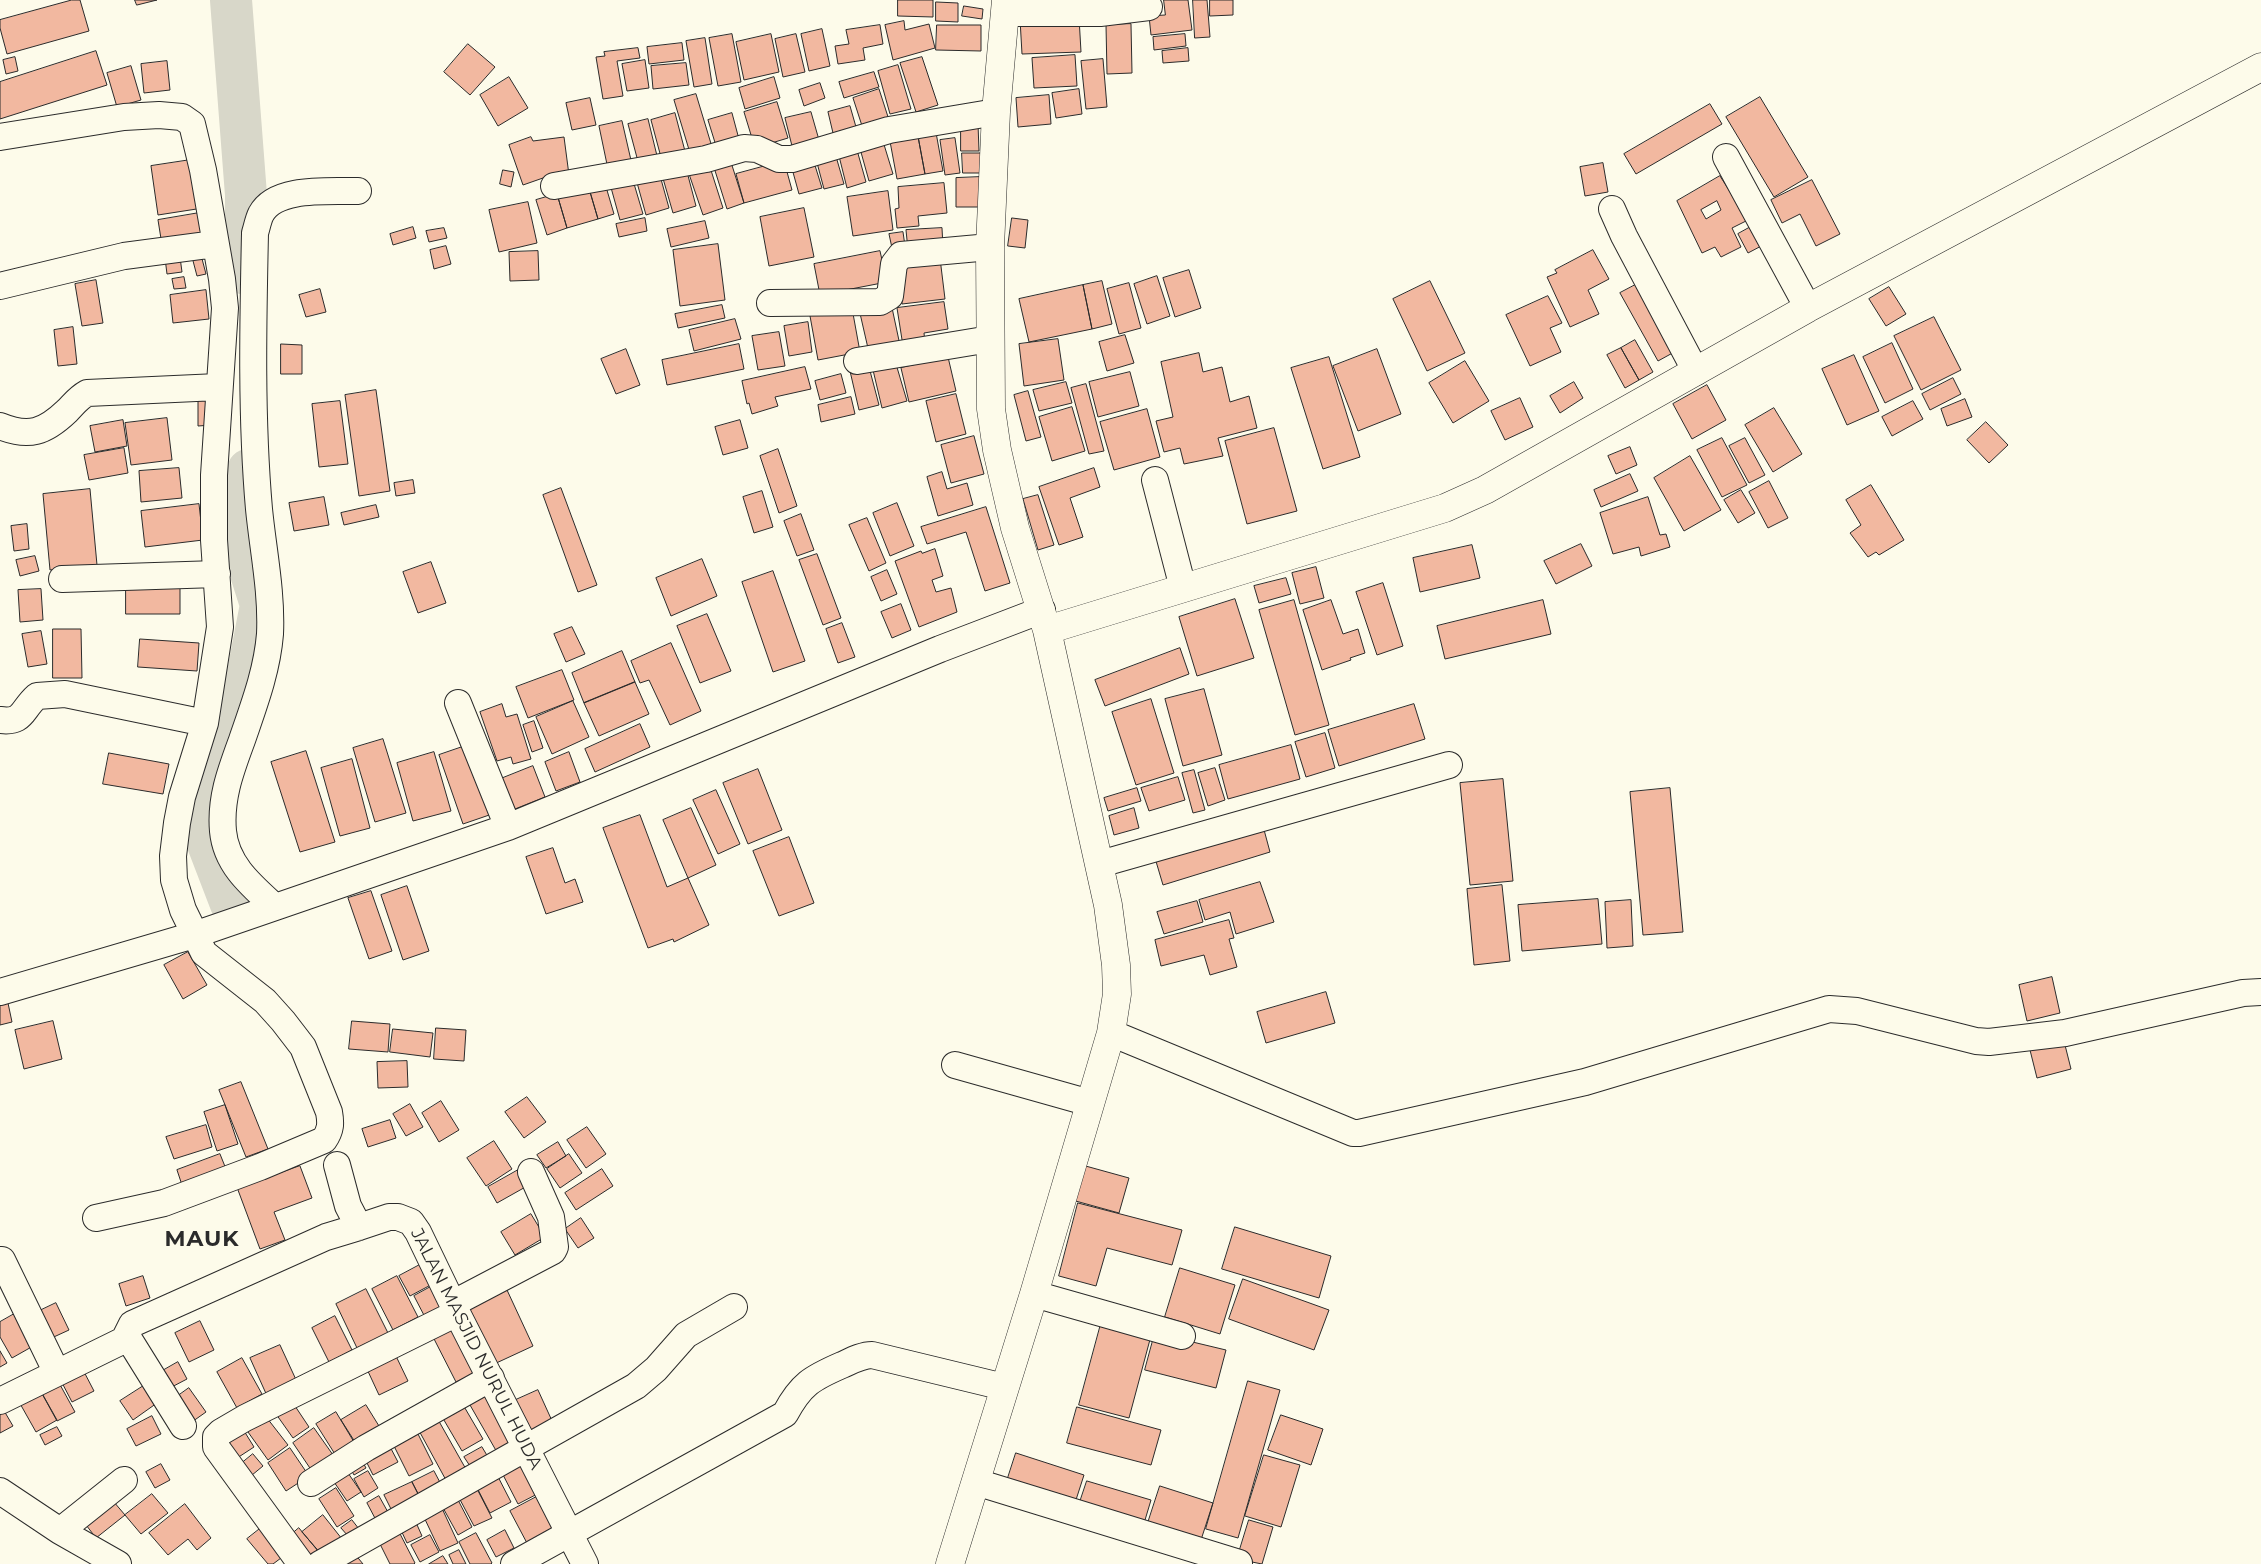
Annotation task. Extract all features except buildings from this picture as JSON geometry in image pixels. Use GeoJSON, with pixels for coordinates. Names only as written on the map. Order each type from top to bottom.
{"type":"FeatureCollection","features":[{"type":"Feature","properties":{"kind":"main road"},"geometry":{"type":"LineString","coordinates":[[950,1564],[1034,1294],[1111,1033],[1117,994],[1116,965],[1100,864],[1044,620],[1015,528],[997,450],[991,409],[990,247],[996,112],[1006,6]]}},
{"type":"Feature","properties":{"kind":"main road"},"geometry":{"type":"LineString","coordinates":[[1044,620],[1183,588],[1460,502],[1485,490],[1808,308],[2261,66]]}},
{"type":"Feature","properties":{"kind":"street"},"geometry":{"type":"LineString","coordinates":[[1006,6],[1100,13],[1149,7]]}},
{"type":"Feature","properties":{"kind":"street"},"geometry":{"type":"LineString","coordinates":[[554,186],[706,159],[750,147],[779,160],[792,159],[889,130],[996,112]]}},
{"type":"Feature","properties":{"kind":"street"},"geometry":{"type":"LineString","coordinates":[[0,137],[124,117],[159,115],[182,117],[188,119],[192,124],[203,170],[222,279],[225,308],[218,387],[214,475],[214,540],[220,626],[205,723],[182,797],[174,856],[174,880],[202,932],[204,953],[266,1001],[303,1047],[329,1112],[330,1130],[324,1140],[260,1167],[164,1203],[96,1218]]}},
{"type":"Feature","properties":{"kind":"street"},"geometry":{"type":"LineString","coordinates":[[1726,157],[1808,308]]}},
{"type":"Feature","properties":{"kind":"street"},"geometry":{"type":"LineString","coordinates":[[270,909],[235,866],[228,851],[222,826],[222,803],[226,784],[259,691],[266,663],[270,632],[266,566],[259,509],[254,390],[255,233],[261,213],[278,198],[300,193],[358,191]]}},
{"type":"Feature","properties":{"kind":"street"},"geometry":{"type":"LineString","coordinates":[[1612,209],[1624,236],[1696,372]]}},
{"type":"Feature","properties":{"kind":"street"},"geometry":{"type":"LineString","coordinates":[[0,286],[124,256],[215,244]]}},
{"type":"Feature","properties":{"kind":"street"},"geometry":{"type":"LineString","coordinates":[[770,304],[880,302],[890,296],[894,264],[902,255],[990,247]]}},
{"type":"Feature","properties":{"kind":"street"},"geometry":{"type":"LineString","coordinates":[[856,361],[990,339]]}},
{"type":"Feature","properties":{"kind":"street"},"geometry":{"type":"LineString","coordinates":[[0,426],[16,433],[26,434],[48,427],[69,410],[78,398],[87,393],[218,387]]}},
{"type":"Feature","properties":{"kind":"street"},"geometry":{"type":"LineString","coordinates":[[1155,480],[1183,588]]}},
{"type":"Feature","properties":{"kind":"street"},"geometry":{"type":"LineString","coordinates":[[62,579],[217,574]]}},
{"type":"Feature","properties":{"kind":"street"},"geometry":{"type":"LineString","coordinates":[[0,992],[202,932],[508,827],[940,649],[1044,620]]}},
{"type":"Feature","properties":{"kind":"street"},"geometry":{"type":"LineString","coordinates":[[0,720],[10,721],[18,719],[37,696],[65,694],[205,723]]}},
{"type":"Feature","properties":{"kind":"street"},"geometry":{"type":"LineString","coordinates":[[458,703],[508,827]]}},
{"type":"Feature","properties":{"kind":"street"},"geometry":{"type":"LineString","coordinates":[[1100,864],[1449,765]]}},
{"type":"Feature","properties":{"kind":"street"},"geometry":{"type":"LineString","coordinates":[[1111,1033],[1359,1133],[1585,1082],[1829,1010],[1857,1010],[1965,1039],[1989,1042],[2065,1033],[2243,993],[2261,992]]}},
{"type":"Feature","properties":{"kind":"street"},"geometry":{"type":"LineString","coordinates":[[955,1065],[1090,1103]]}},
{"type":"Feature","properties":{"kind":"street"},"geometry":{"type":"LineString","coordinates":[[337,1165],[348,1206],[359,1226]]}},
{"type":"Feature","properties":{"kind":"street"},"geometry":{"type":"LineString","coordinates":[[531,1172],[551,1217],[555,1247],[553,1251],[455,1308],[245,1418],[216,1437],[216,1447],[301,1562],[526,1449],[636,1386],[656,1369],[686,1336],[734,1307]]}},
{"type":"Feature","properties":{"kind":"street","name":"JALAN MASJID NURUL HUDA"},"geometry":{"type":"LineString","coordinates":[[0,1401],[124,1340],[132,1324],[326,1238],[389,1217],[405,1218],[412,1222],[585,1564]]}},
{"type":"Feature","properties":{"kind":"street"},"geometry":{"type":"LineString","coordinates":[[2,1260],[57,1373]]}},
{"type":"Feature","properties":{"kind":"street"},"geometry":{"type":"LineString","coordinates":[[1034,1294],[1182,1336]]}},
{"type":"Feature","properties":{"kind":"street"},"geometry":{"type":"LineString","coordinates":[[127,1336],[183,1426]]}},
{"type":"Feature","properties":{"kind":"street"},"geometry":{"type":"LineString","coordinates":[[514,1564],[785,1414],[798,1393],[809,1381],[854,1359],[872,1355],[1004,1388]]}},
{"type":"Feature","properties":{"kind":"street"},"geometry":{"type":"LineString","coordinates":[[311,1483],[366,1448],[491,1378]]}},
{"type":"Feature","properties":{"kind":"street"},"geometry":{"type":"LineString","coordinates":[[60,1531],[124,1480]]}},
{"type":"Feature","properties":{"kind":"street"},"geometry":{"type":"LineString","coordinates":[[976,1482],[1239,1563]]}},
{"type":"Feature","properties":{"kind":"street"},"geometry":{"type":"LineString","coordinates":[[0,1491],[60,1531],[118,1564]]}},
{"type":"Feature","properties":{"kind":"waterway"},"geometry":{"type":"LineString","coordinates":[[231,0],[246,195],[246,274]]}},
{"type":"Feature","properties":{"kind":"waterway"},"geometry":{"type":"LineString","coordinates":[[231,904],[208,844],[214,765],[244,693],[261,605],[248,564],[248,470]]}},
{"type":"Feature","properties":{"kind":"district","name":"MAUK"},"geometry":{"type":"Point","coordinates":[202,1240]}}]}
